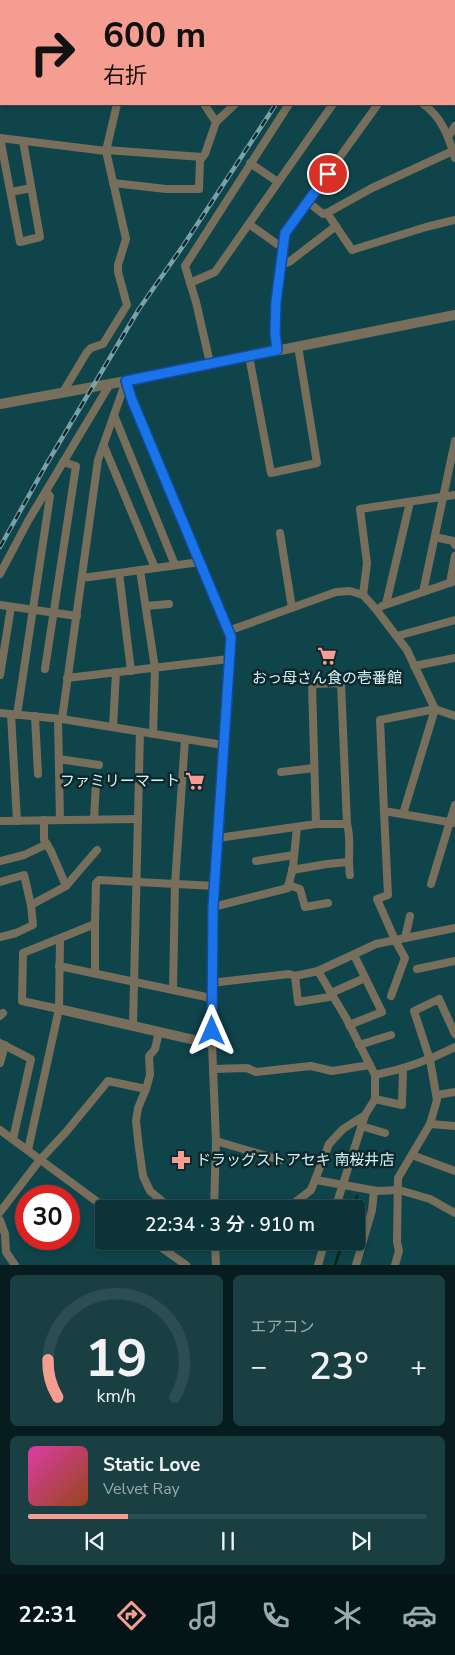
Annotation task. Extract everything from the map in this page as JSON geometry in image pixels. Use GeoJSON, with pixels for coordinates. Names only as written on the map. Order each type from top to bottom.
{"type":"FeatureCollection","features":[{"type":"Feature","properties":{"kind":"street"},"geometry":{"type":"LineString","coordinates":[[63,392],[87,352],[91,348],[103,344],[127,305],[118,272],[118,265],[126,238],[106,151],[117,105]]}},
{"type":"Feature","properties":{"kind":"street"},"geometry":{"type":"LineString","coordinates":[[205,105],[216,122]]}},
{"type":"Feature","properties":{"kind":"street"},"geometry":{"type":"LineString","coordinates":[[112,183],[199,189],[200,160],[205,154],[216,122],[234,105]]}},
{"type":"Feature","properties":{"kind":"street"},"geometry":{"type":"LineString","coordinates":[[210,363],[196,302],[185,266],[288,105]]}},
{"type":"Feature","properties":{"kind":"street"},"geometry":{"type":"LineString","coordinates":[[190,283],[215,272],[332,105]]}},
{"type":"Feature","properties":{"kind":"street"},"geometry":{"type":"LineString","coordinates":[[277,350],[275,332],[276,302],[285,233],[377,105]]}},
{"type":"Feature","properties":{"kind":"street"},"geometry":{"type":"LineString","coordinates":[[308,202],[323,214],[327,213],[368,190],[454,153],[434,107]]}},
{"type":"Feature","properties":{"kind":"street"},"geometry":{"type":"LineString","coordinates":[[448,137],[455,126]]}},
{"type":"Feature","properties":{"kind":"street"},"geometry":{"type":"LineString","coordinates":[[23,140],[40,237],[20,242],[0,138],[23,140],[106,151],[202,157]]}},
{"type":"Feature","properties":{"kind":"street"},"geometry":{"type":"LineString","coordinates":[[250,163],[278,182]]}},
{"type":"Feature","properties":{"kind":"street"},"geometry":{"type":"LineString","coordinates":[[11,192],[31,188]]}},
{"type":"Feature","properties":{"kind":"street"},"geometry":{"type":"LineString","coordinates":[[327,213],[352,250],[455,220]]}},
{"type":"Feature","properties":{"kind":"street"},"geometry":{"type":"LineString","coordinates":[[248,224],[277,244],[283,245]]}},
{"type":"Feature","properties":{"kind":"street"},"geometry":{"type":"LineString","coordinates":[[280,261],[289,262],[336,226]]}},
{"type":"Feature","properties":{"kind":"street"},"geometry":{"type":"LineString","coordinates":[[0,404],[126,381],[455,315]]}},
{"type":"Feature","properties":{"kind":"street"},"geometry":{"type":"LineString","coordinates":[[249,356],[271,473],[317,463],[298,346]]}},
{"type":"Feature","properties":{"kind":"street"},"geometry":{"type":"LineString","coordinates":[[60,820],[60,719],[77,616],[98,460],[126,381]]}},
{"type":"Feature","properties":{"kind":"street"},"geometry":{"type":"LineString","coordinates":[[126,381],[132,400],[231,637],[213,907],[211,983],[216,1141],[214,1200]]}},
{"type":"Feature","properties":{"kind":"street"},"geometry":{"type":"LineString","coordinates":[[0,574],[63,462],[110,384]]}},
{"type":"Feature","properties":{"kind":"street"},"geometry":{"type":"LineString","coordinates":[[114,415],[175,565]]}},
{"type":"Feature","properties":{"kind":"street"},"geometry":{"type":"LineString","coordinates":[[423,592],[455,441]]}},
{"type":"Feature","properties":{"kind":"street"},"geometry":{"type":"LineString","coordinates":[[104,446],[155,568]]}},
{"type":"Feature","properties":{"kind":"street"},"geometry":{"type":"LineString","coordinates":[[45,669],[76,466],[63,462]]}},
{"type":"Feature","properties":{"kind":"street"},"geometry":{"type":"LineString","coordinates":[[17,821],[14,715],[50,496],[46,492]]}},
{"type":"Feature","properties":{"kind":"street"},"geometry":{"type":"LineString","coordinates":[[363,595],[367,563],[360,509],[455,495]]}},
{"type":"Feature","properties":{"kind":"street"},"geometry":{"type":"LineString","coordinates":[[386,604],[410,502]]}},
{"type":"Feature","properties":{"kind":"street"},"geometry":{"type":"LineString","coordinates":[[280,533],[292,608]]}},
{"type":"Feature","properties":{"kind":"street"},"geometry":{"type":"LineString","coordinates":[[435,538],[452,541],[455,546]]}},
{"type":"Feature","properties":{"kind":"street"},"geometry":{"type":"LineString","coordinates":[[375,608],[452,582],[455,556]]}},
{"type":"Feature","properties":{"kind":"street"},"geometry":{"type":"LineString","coordinates":[[82,578],[200,562]]}},
{"type":"Feature","properties":{"kind":"street"},"geometry":{"type":"LineString","coordinates":[[140,570],[155,668],[153,734]]}},
{"type":"Feature","properties":{"kind":"street"},"geometry":{"type":"LineString","coordinates":[[119,573],[131,670]]}},
{"type":"Feature","properties":{"kind":"street"},"geometry":{"type":"LineString","coordinates":[[228,631],[336,592],[350,591],[363,595],[407,650],[435,709],[404,814]]}},
{"type":"Feature","properties":{"kind":"street"},"geometry":{"type":"LineString","coordinates":[[146,606],[169,604]]}},
{"type":"Feature","properties":{"kind":"street"},"geometry":{"type":"LineString","coordinates":[[0,605],[77,616]]}},
{"type":"Feature","properties":{"kind":"street"},"geometry":{"type":"LineString","coordinates":[[0,675],[11,607]]}},
{"type":"Feature","properties":{"kind":"street"},"geometry":{"type":"LineString","coordinates":[[397,636],[455,620]]}},
{"type":"Feature","properties":{"kind":"street"},"geometry":{"type":"LineString","coordinates":[[414,666],[455,658]]}},
{"type":"Feature","properties":{"kind":"street"},"geometry":{"type":"LineString","coordinates":[[67,678],[229,659]]}},
{"type":"Feature","properties":{"kind":"street"},"geometry":{"type":"LineString","coordinates":[[113,727],[116,672]]}},
{"type":"Feature","properties":{"kind":"street"},"geometry":{"type":"LineString","coordinates":[[316,824],[312,684],[341,683],[347,824],[350,832],[348,862],[350,875]]}},
{"type":"Feature","properties":{"kind":"street"},"geometry":{"type":"LineString","coordinates":[[391,996],[405,958],[377,899],[388,895],[380,720],[435,709],[455,716]]}},
{"type":"Feature","properties":{"kind":"street"},"geometry":{"type":"LineString","coordinates":[[0,713],[60,719],[223,745]]}},
{"type":"Feature","properties":{"kind":"street"},"geometry":{"type":"LineString","coordinates":[[35,716],[38,774]]}},
{"type":"Feature","properties":{"kind":"street"},"geometry":{"type":"LineString","coordinates":[[133,1026],[140,732]]}},
{"type":"Feature","properties":{"kind":"street"},"geometry":{"type":"LineString","coordinates":[[174,990],[176,884],[185,739]]}},
{"type":"Feature","properties":{"kind":"street"},"geometry":{"type":"LineString","coordinates":[[59,759],[99,766]]}},
{"type":"Feature","properties":{"kind":"street"},"geometry":{"type":"LineString","coordinates":[[281,772],[314,768]]}},
{"type":"Feature","properties":{"kind":"street"},"geometry":{"type":"LineString","coordinates":[[94,819],[96,783]]}},
{"type":"Feature","properties":{"kind":"street"},"geometry":{"type":"LineString","coordinates":[[431,884],[452,823],[455,805]]}},
{"type":"Feature","properties":{"kind":"street"},"geometry":{"type":"LineString","coordinates":[[384,811],[452,823]]}},
{"type":"Feature","properties":{"kind":"street"},"geometry":{"type":"LineString","coordinates":[[0,821],[138,818]]}},
{"type":"Feature","properties":{"kind":"street"},"geometry":{"type":"LineString","coordinates":[[44,820],[44,840],[66,886]]}},
{"type":"Feature","properties":{"kind":"street"},"geometry":{"type":"LineString","coordinates":[[218,838],[316,824],[347,824]]}},
{"type":"Feature","properties":{"kind":"street"},"geometry":{"type":"LineString","coordinates":[[213,907],[288,888],[297,827]]}},
{"type":"Feature","properties":{"kind":"street"},"geometry":{"type":"LineString","coordinates":[[0,861],[24,855],[47,844]]}},
{"type":"Feature","properties":{"kind":"street"},"geometry":{"type":"LineString","coordinates":[[31,904],[66,886],[97,850]]}},
{"type":"Feature","properties":{"kind":"street"},"geometry":{"type":"LineString","coordinates":[[256,861],[294,855]]}},
{"type":"Feature","properties":{"kind":"street"},"geometry":{"type":"LineString","coordinates":[[292,870],[348,862]]}},
{"type":"Feature","properties":{"kind":"street"},"geometry":{"type":"LineString","coordinates":[[0,882],[24,875],[31,904],[33,925],[16,933],[0,937]]}},
{"type":"Feature","properties":{"kind":"street"},"geometry":{"type":"LineString","coordinates":[[95,973],[96,883],[99,880],[215,886]]}},
{"type":"Feature","properties":{"kind":"street"},"geometry":{"type":"LineString","coordinates":[[288,885],[300,890],[305,907],[328,903]]}},
{"type":"Feature","properties":{"kind":"street"},"geometry":{"type":"LineString","coordinates":[[405,938],[410,916]]}},
{"type":"Feature","properties":{"kind":"street"},"geometry":{"type":"LineString","coordinates":[[95,924],[60,940],[23,953],[22,1001],[212,1044]]}},
{"type":"Feature","properties":{"kind":"street"},"geometry":{"type":"LineString","coordinates":[[211,983],[289,974],[295,976],[318,971],[376,944],[455,928]]}},
{"type":"Feature","properties":{"kind":"street"},"geometry":{"type":"LineString","coordinates":[[28,1150],[59,1009],[60,940]]}},
{"type":"Feature","properties":{"kind":"street"},"geometry":{"type":"LineString","coordinates":[[349,1025],[382,1012],[354,955]]}},
{"type":"Feature","properties":{"kind":"street"},"geometry":{"type":"LineString","coordinates":[[417,969],[455,961]]}},
{"type":"Feature","properties":{"kind":"street"},"geometry":{"type":"LineString","coordinates":[[59,966],[212,998]]}},
{"type":"Feature","properties":{"kind":"street"},"geometry":{"type":"LineString","coordinates":[[318,971],[375,1075],[375,1099],[365,1115],[338,1200]]}},
{"type":"Feature","properties":{"kind":"street"},"geometry":{"type":"LineString","coordinates":[[295,976],[298,1002],[329,997],[331,993],[365,978]]}},
{"type":"Feature","properties":{"kind":"street"},"geometry":{"type":"LineString","coordinates":[[395,1265],[399,1251],[397,1242],[398,1178],[430,1124],[438,1100],[430,1060],[414,1011],[439,1000],[455,1034]]}},
{"type":"Feature","properties":{"kind":"street"},"geometry":{"type":"LineString","coordinates":[[160,1032],[155,1049],[149,1056],[150,1076],[138,1108],[136,1121],[143,1176],[150,1191],[161,1200]]}},
{"type":"Feature","properties":{"kind":"street"},"geometry":{"type":"LineString","coordinates":[[360,1045],[391,1036]]}},
{"type":"Feature","properties":{"kind":"street"},"geometry":{"type":"LineString","coordinates":[[0,1063],[2,1044],[31,1059],[13,1139]]}},
{"type":"Feature","properties":{"kind":"street"},"geometry":{"type":"LineString","coordinates":[[375,1075],[403,1070],[430,1060],[455,1047]]}},
{"type":"Feature","properties":{"kind":"street"},"geometry":{"type":"LineString","coordinates":[[213,1068],[247,1068],[256,1072],[311,1066],[332,1071],[370,1065]]}},
{"type":"Feature","properties":{"kind":"street"},"geometry":{"type":"LineString","coordinates":[[375,1099],[402,1105],[403,1070]]}},
{"type":"Feature","properties":{"kind":"street"},"geometry":{"type":"LineString","coordinates":[[0,1212],[40,1161],[108,1081],[146,1089]]}},
{"type":"Feature","properties":{"kind":"street"},"geometry":{"type":"LineString","coordinates":[[436,1095],[455,1092]]}},
{"type":"Feature","properties":{"kind":"street"},"geometry":{"type":"LineString","coordinates":[[300,1200],[311,1190],[329,1144],[343,1129],[365,1115]]}},
{"type":"Feature","properties":{"kind":"street"},"geometry":{"type":"LineString","coordinates":[[430,1124],[455,1126]]}},
{"type":"Feature","properties":{"kind":"street"},"geometry":{"type":"LineString","coordinates":[[361,1126],[385,1133]]}},
{"type":"Feature","properties":{"kind":"street"},"geometry":{"type":"LineString","coordinates":[[0,1130],[95,1200]]}},
{"type":"Feature","properties":{"kind":"street"},"geometry":{"type":"LineString","coordinates":[[216,1141],[280,1160]]}},
{"type":"Feature","properties":{"kind":"street"},"geometry":{"type":"LineString","coordinates":[[412,1155],[455,1172]]}},
{"type":"Feature","properties":{"kind":"street"},"geometry":{"type":"LineString","coordinates":[[352,1156],[368,1159]]}},
{"type":"Feature","properties":{"kind":"street"},"geometry":{"type":"LineString","coordinates":[[316,1180],[374,1191],[399,1190],[430,1198],[455,1212]]}},
{"type":"Feature","properties":{"kind":"street"},"geometry":{"type":"LineString","coordinates":[[356,1265],[372,1210],[374,1191]]}},
{"type":"Feature","properties":{"kind":"street"},"geometry":{"type":"LineString","coordinates":[[0,1220],[5,1234],[6,1252],[15,1265]]}},
{"type":"Feature","properties":{"kind":"street"},"geometry":{"type":"LineString","coordinates":[[165,1250],[186,1265]]}},
{"type":"Feature","properties":{"kind":"street"},"geometry":{"type":"LineString","coordinates":[[215,1250],[216,1265]]}},
{"type":"Feature","properties":{"kind":"street"},"geometry":{"type":"LineString","coordinates":[[318,1265],[322,1250]]}},
{"type":"Feature","properties":{"kind":"waterway"},"geometry":{"type":"LineString","coordinates":[[356,1200],[357,1196]]}},
{"type":"Feature","properties":{"kind":"waterway"},"geometry":{"type":"LineString","coordinates":[[335,1265],[340,1250]]}},
{"type":"Feature","properties":{"kind":"railway"},"geometry":{"type":"LineString","coordinates":[[0,547],[46,465],[139,309],[183,246],[275,105]]}},
{"type":"Feature","properties":{"kind":"place","name":"おっ母さん食の壱番館"},"geometry":{"type":"Point","coordinates":[327,656]}},
{"type":"Feature","properties":{"kind":"place","name":"ファミリーマート"},"geometry":{"type":"Point","coordinates":[195,781]}},
{"type":"Feature","properties":{"kind":"place","name":"ドラッグストアセキ 南桜井店"},"geometry":{"type":"Point","coordinates":[181,1160]}},
{"type":"Feature","properties":{"kind":"route"},"geometry":{"type":"LineString","coordinates":[[212,1031],[213,907],[231,637],[132,400],[126,381],[277,350],[275,332],[276,302],[285,233],[328,174]]}}]}
